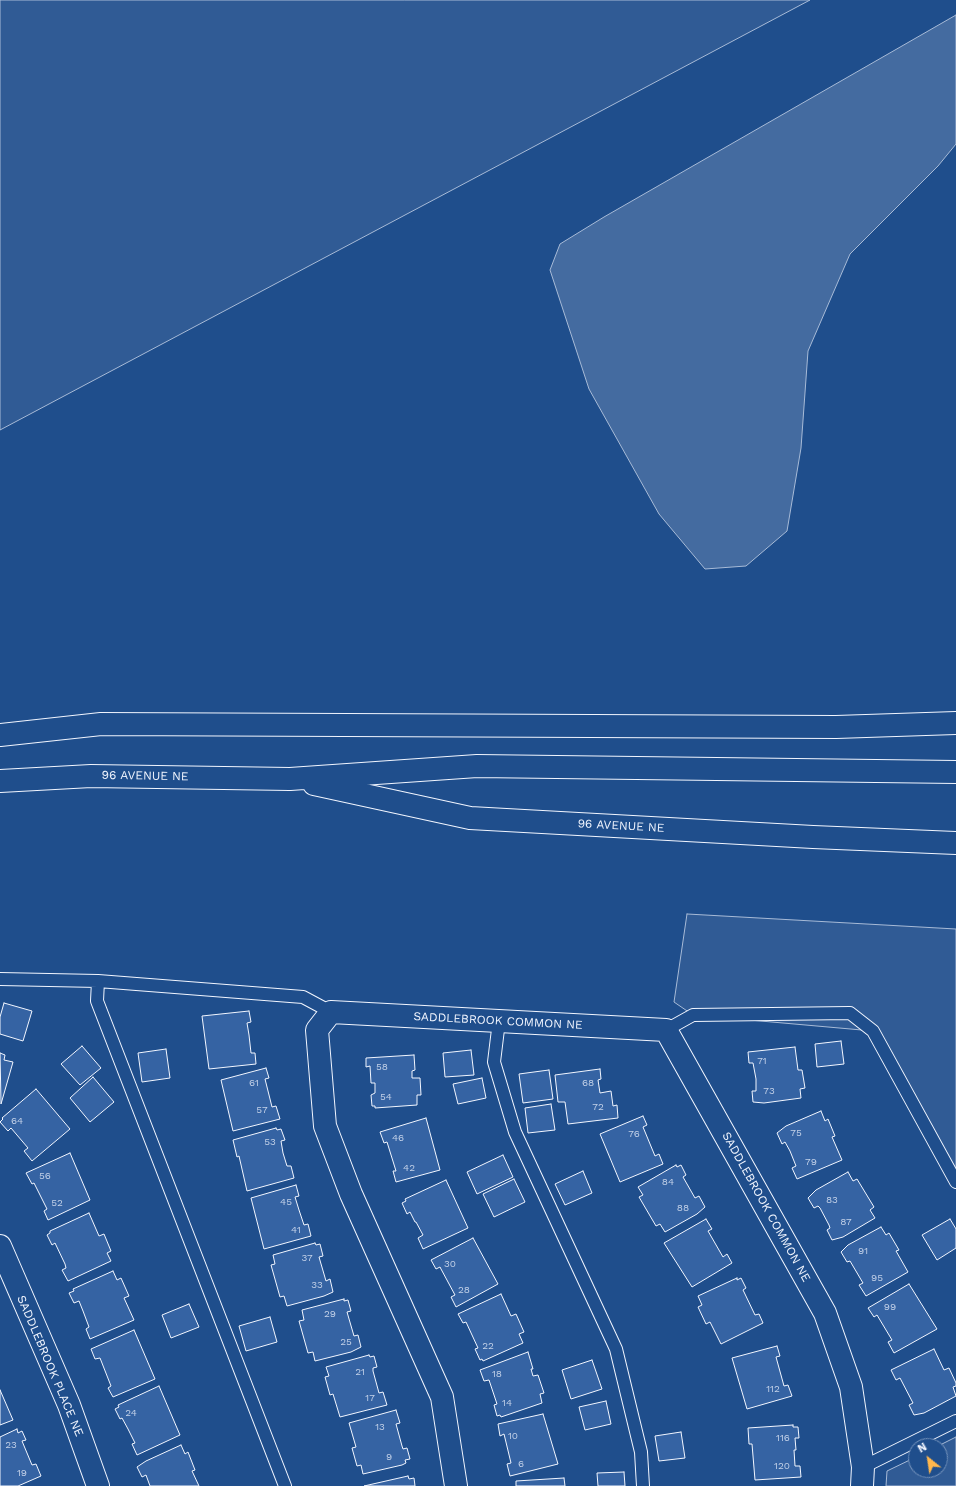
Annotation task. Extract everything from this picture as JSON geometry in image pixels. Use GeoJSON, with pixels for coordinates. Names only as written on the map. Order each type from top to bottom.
{"type":"FeatureCollection","features":[{"type":"Feature","properties":{"kind":"main road"},"geometry":{"type":"LineString","coordinates":[[0,735],[109,724],[836,728],[956,723]]}},
{"type":"Feature","properties":{"kind":"main road","name":"96 AVENUE NE"},"geometry":{"type":"LineString","coordinates":[[0,781],[91,776],[290,779],[477,766],[956,772]]}},
{"type":"Feature","properties":{"kind":"main road","name":"96 AVENUE NE"},"geometry":{"type":"LineString","coordinates":[[290,779],[470,818],[813,837],[956,843]]}},
{"type":"Feature","properties":{"kind":"main road"},"geometry":{"type":"LineString","coordinates":[[331,1012],[317,1030],[325,1126],[351,1194],[442,1397],[456,1486]]}},
{"type":"Feature","properties":{"kind":"main road","name":"SADDLEBROOK COMMON NE"},"geometry":{"type":"LineString","coordinates":[[331,1012],[666,1030],[825,1313],[851,1387],[862,1477]]}},
{"type":"Feature","properties":{"kind":"main road","name":"SADDLEBROOK PLACE NE"},"geometry":{"type":"LineString","coordinates":[[0,1246],[69,1405],[98,1486]]}},
{"type":"Feature","properties":{"kind":"lane"},"geometry":{"type":"LineString","coordinates":[[0,980],[98,981],[303,997],[331,1012]]}},
{"type":"Feature","properties":{"kind":"lane"},"geometry":{"type":"LineString","coordinates":[[98,981],[96,1001],[285,1486]]}},
{"type":"Feature","properties":{"kind":"lane"},"geometry":{"type":"LineString","coordinates":[[666,1030],[693,1014],[850,1013],[873,1031],[956,1182]]}},
{"type":"Feature","properties":{"kind":"lane"},"geometry":{"type":"LineString","coordinates":[[499,1021],[494,1062],[513,1125],[616,1349],[641,1452],[644,1486]]}},
{"type":"Feature","properties":{"kind":"lane"},"geometry":{"type":"LineString","coordinates":[[862,1477],[956,1421]]}},
{"type":"Feature","properties":{"kind":"shaded area"},"geometry":{"type":"Polygon","coordinates":[[[0,0],[810,0],[0,430],[0,0]]]}},
{"type":"Feature","properties":{"kind":"shaded area"},"geometry":{"type":"Polygon","coordinates":[[[956,15],[956,144],[938,166],[850,254],[808,351],[801,448],[787,531],[746,566],[705,569],[659,514],[589,389],[550,270],[560,244],[604,217],[956,15]]]}},
{"type":"Feature","properties":{"kind":"shaded area"},"geometry":{"type":"Polygon","coordinates":[[[687,914],[956,929],[956,1170],[873,1031],[693,1015],[674,1002],[687,914]]]}},
{"type":"Feature","properties":{"kind":"shaded area"},"geometry":{"type":"Polygon","coordinates":[[[956,1437],[956,1486],[886,1486],[887,1471],[908,1461],[908,1478],[948,1478],[948,1441],[956,1437]]]}},
{"type":"Feature","properties":{"kind":"building"},"geometry":{"type":"Polygon","coordinates":[[[4,1003],[32,1011],[23,1041],[0,1034],[0,1017],[4,1003]]]}},
{"type":"Feature","properties":{"kind":"building"},"geometry":{"type":"Polygon","coordinates":[[[249,1011],[251,1022],[247,1023],[251,1053],[255,1053],[256,1064],[209,1069],[202,1016],[249,1011]]]}},
{"type":"Feature","properties":{"kind":"building"},"geometry":{"type":"Polygon","coordinates":[[[841,1041],[844,1064],[817,1067],[815,1044],[841,1041]]]}},
{"type":"Feature","properties":{"kind":"building"},"geometry":{"type":"Polygon","coordinates":[[[82,1046],[101,1068],[80,1085],[61,1064],[82,1046]]]}},
{"type":"Feature","properties":{"kind":"building"},"geometry":{"type":"Polygon","coordinates":[[[795,1047],[798,1070],[802,1070],[805,1088],[800,1089],[801,1098],[764,1103],[753,1102],[752,1091],[756,1091],[756,1079],[753,1063],[749,1063],[748,1052],[795,1047]]]}},
{"type":"Feature","properties":{"kind":"building"},"geometry":{"type":"Polygon","coordinates":[[[166,1049],[170,1078],[142,1082],[138,1053],[166,1049]]]}},
{"type":"Feature","properties":{"kind":"building"},"geometry":{"type":"Polygon","coordinates":[[[471,1050],[474,1075],[445,1077],[443,1053],[471,1050]]]}},
{"type":"Feature","properties":{"kind":"building"},"geometry":{"type":"Polygon","coordinates":[[[0,1053],[5,1055],[4,1060],[13,1062],[1,1104],[0,1053]]]}},
{"type":"Feature","properties":{"kind":"building"},"geometry":{"type":"Polygon","coordinates":[[[414,1055],[415,1070],[412,1071],[412,1078],[420,1078],[421,1095],[417,1095],[417,1105],[375,1108],[375,1106],[372,1106],[371,1095],[375,1093],[375,1083],[371,1083],[370,1066],[366,1067],[366,1058],[414,1055]]]}},
{"type":"Feature","properties":{"kind":"building"},"geometry":{"type":"Polygon","coordinates":[[[266,1068],[269,1078],[265,1079],[272,1107],[276,1106],[280,1119],[233,1131],[221,1080],[266,1068]]]}},
{"type":"Feature","properties":{"kind":"building"},"geometry":{"type":"Polygon","coordinates":[[[600,1069],[601,1079],[598,1080],[600,1093],[611,1091],[613,1106],[617,1105],[618,1118],[568,1124],[565,1102],[558,1102],[555,1075],[600,1069]]]}},
{"type":"Feature","properties":{"kind":"building"},"geometry":{"type":"Polygon","coordinates":[[[549,1070],[553,1099],[523,1103],[519,1074],[549,1070]]]}},
{"type":"Feature","properties":{"kind":"building"},"geometry":{"type":"Polygon","coordinates":[[[93,1077],[114,1102],[90,1122],[70,1098],[93,1077]]]}},
{"type":"Feature","properties":{"kind":"building"},"geometry":{"type":"Polygon","coordinates":[[[482,1078],[486,1098],[458,1104],[453,1084],[482,1078]]]}},
{"type":"Feature","properties":{"kind":"building"},"geometry":{"type":"Polygon","coordinates":[[[36,1089],[70,1129],[32,1161],[24,1151],[28,1148],[11,1128],[8,1131],[0,1122],[3,1119],[2,1118],[36,1089]]]}},
{"type":"Feature","properties":{"kind":"building"},"geometry":{"type":"Polygon","coordinates":[[[551,1104],[555,1130],[528,1133],[525,1108],[551,1104]]]}},
{"type":"Feature","properties":{"kind":"building"},"geometry":{"type":"Polygon","coordinates":[[[821,1111],[825,1121],[828,1119],[835,1136],[832,1137],[842,1160],[797,1179],[792,1168],[796,1166],[790,1151],[785,1142],[782,1144],[777,1133],[786,1126],[821,1111]]]}},
{"type":"Feature","properties":{"kind":"building"},"geometry":{"type":"Polygon","coordinates":[[[643,1116],[647,1125],[643,1127],[655,1156],[659,1154],[663,1164],[620,1182],[600,1134],[643,1116]]]}},
{"type":"Feature","properties":{"kind":"building"},"geometry":{"type":"Polygon","coordinates":[[[426,1118],[440,1170],[396,1182],[393,1171],[396,1171],[387,1142],[384,1143],[380,1132],[426,1118]]]}},
{"type":"Feature","properties":{"kind":"building"},"geometry":{"type":"Polygon","coordinates":[[[276,1128],[277,1130],[281,1129],[285,1140],[281,1141],[283,1153],[287,1166],[291,1166],[294,1178],[247,1191],[239,1156],[237,1157],[233,1140],[276,1128]]]}},
{"type":"Feature","properties":{"kind":"building"},"geometry":{"type":"Polygon","coordinates":[[[70,1153],[90,1200],[48,1220],[44,1211],[47,1209],[34,1183],[32,1184],[26,1173],[70,1153]]]}},
{"type":"Feature","properties":{"kind":"building"},"geometry":{"type":"Polygon","coordinates":[[[503,1155],[513,1177],[477,1194],[467,1172],[503,1155]]]}},
{"type":"Feature","properties":{"kind":"building"},"geometry":{"type":"Polygon","coordinates":[[[676,1165],[677,1167],[681,1165],[686,1175],[683,1177],[695,1198],[699,1196],[705,1207],[697,1214],[665,1232],[660,1224],[656,1226],[639,1197],[643,1195],[638,1187],[676,1165]]]}},
{"type":"Feature","properties":{"kind":"building"},"geometry":{"type":"Polygon","coordinates":[[[583,1171],[592,1193],[565,1205],[555,1184],[583,1171]]]}},
{"type":"Feature","properties":{"kind":"building"},"geometry":{"type":"Polygon","coordinates":[[[848,1172],[853,1181],[857,1179],[874,1207],[870,1210],[875,1218],[843,1237],[832,1240],[827,1230],[830,1228],[829,1225],[820,1208],[818,1206],[814,1208],[808,1198],[816,1190],[848,1172]]]}},
{"type":"Feature","properties":{"kind":"building"},"geometry":{"type":"Polygon","coordinates":[[[514,1179],[525,1202],[494,1217],[483,1194],[514,1179]]]}},
{"type":"Feature","properties":{"kind":"building"},"geometry":{"type":"Polygon","coordinates":[[[446,1180],[468,1228],[423,1249],[418,1238],[423,1235],[410,1212],[407,1214],[402,1203],[406,1201],[405,1199],[446,1180]]]}},
{"type":"Feature","properties":{"kind":"building"},"geometry":{"type":"Polygon","coordinates":[[[296,1185],[299,1196],[295,1197],[304,1225],[308,1224],[311,1236],[264,1249],[251,1198],[296,1185]]]}},
{"type":"Feature","properties":{"kind":"building"},"geometry":{"type":"Polygon","coordinates":[[[89,1213],[99,1236],[104,1234],[111,1251],[107,1253],[111,1261],[68,1281],[62,1270],[66,1268],[65,1264],[55,1243],[52,1245],[47,1235],[50,1231],[89,1213]]]}},
{"type":"Feature","properties":{"kind":"building"},"geometry":{"type":"Polygon","coordinates":[[[706,1219],[712,1229],[708,1231],[723,1257],[727,1254],[732,1263],[692,1287],[664,1243],[706,1219]]]}},
{"type":"Feature","properties":{"kind":"building"},"geometry":{"type":"Polygon","coordinates":[[[950,1219],[956,1229],[956,1248],[937,1260],[922,1235],[950,1219]]]}},
{"type":"Feature","properties":{"kind":"building"},"geometry":{"type":"Polygon","coordinates":[[[881,1227],[886,1235],[889,1233],[899,1250],[896,1251],[908,1272],[866,1296],[859,1285],[863,1283],[850,1261],[847,1262],[841,1252],[848,1245],[881,1227]]]}},
{"type":"Feature","properties":{"kind":"building"},"geometry":{"type":"Polygon","coordinates":[[[473,1238],[498,1284],[456,1307],[451,1297],[455,1295],[440,1267],[436,1269],[431,1260],[473,1238]]]}},
{"type":"Feature","properties":{"kind":"building"},"geometry":{"type":"Polygon","coordinates":[[[315,1243],[316,1245],[320,1244],[323,1256],[319,1257],[326,1281],[330,1279],[333,1292],[324,1296],[287,1306],[284,1296],[280,1297],[271,1265],[275,1264],[273,1255],[315,1243]]]}},
{"type":"Feature","properties":{"kind":"building"},"geometry":{"type":"Polygon","coordinates":[[[113,1271],[117,1280],[121,1278],[129,1296],[124,1298],[134,1320],[90,1339],[86,1329],[89,1327],[79,1301],[74,1303],[69,1293],[74,1291],[73,1289],[113,1271]]]}},
{"type":"Feature","properties":{"kind":"building"},"geometry":{"type":"Polygon","coordinates":[[[737,1278],[737,1280],[741,1278],[746,1288],[743,1290],[755,1315],[759,1314],[763,1323],[721,1344],[710,1322],[706,1324],[698,1307],[702,1305],[698,1296],[737,1278]]]}},
{"type":"Feature","properties":{"kind":"building"},"geometry":{"type":"Polygon","coordinates":[[[909,1284],[937,1329],[894,1353],[888,1342],[892,1340],[877,1315],[874,1317],[868,1308],[909,1284]]]}},
{"type":"Feature","properties":{"kind":"building"},"geometry":{"type":"Polygon","coordinates":[[[501,1294],[511,1316],[516,1314],[524,1332],[519,1334],[523,1343],[483,1361],[482,1359],[480,1360],[475,1349],[478,1348],[466,1322],[463,1323],[458,1314],[501,1294]]]}},
{"type":"Feature","properties":{"kind":"building"},"geometry":{"type":"Polygon","coordinates":[[[344,1299],[344,1301],[348,1300],[351,1311],[347,1312],[354,1336],[358,1335],[361,1347],[351,1352],[315,1361],[313,1352],[308,1353],[299,1321],[304,1320],[302,1310],[344,1299]]]}},
{"type":"Feature","properties":{"kind":"building"},"geometry":{"type":"Polygon","coordinates":[[[189,1304],[199,1327],[171,1338],[162,1315],[189,1304]]]}},
{"type":"Feature","properties":{"kind":"building"},"geometry":{"type":"Polygon","coordinates":[[[270,1317],[277,1342],[246,1351],[239,1326],[270,1317]]]}},
{"type":"Feature","properties":{"kind":"building"},"geometry":{"type":"Polygon","coordinates":[[[134,1330],[155,1379],[113,1397],[108,1388],[111,1386],[100,1358],[95,1359],[91,1349],[134,1330]]]}},
{"type":"Feature","properties":{"kind":"building"},"geometry":{"type":"Polygon","coordinates":[[[777,1346],[780,1356],[776,1357],[784,1386],[788,1385],[792,1396],[747,1409],[732,1358],[777,1346]]]}},
{"type":"Feature","properties":{"kind":"building"},"geometry":{"type":"Polygon","coordinates":[[[934,1349],[944,1370],[949,1368],[956,1383],[956,1386],[953,1387],[956,1396],[924,1413],[914,1415],[909,1405],[913,1403],[900,1378],[896,1380],[891,1370],[934,1349]]]}},
{"type":"Feature","properties":{"kind":"building"},"geometry":{"type":"Polygon","coordinates":[[[528,1352],[533,1369],[531,1369],[533,1376],[538,1375],[544,1393],[540,1394],[542,1403],[501,1417],[500,1415],[497,1416],[494,1405],[497,1404],[489,1380],[484,1381],[480,1370],[528,1352]]]}},
{"type":"Feature","properties":{"kind":"building"},"geometry":{"type":"Polygon","coordinates":[[[369,1355],[370,1357],[374,1356],[377,1367],[373,1368],[373,1371],[379,1393],[383,1392],[387,1405],[340,1417],[333,1394],[330,1395],[325,1377],[329,1376],[326,1367],[369,1355]]]}},
{"type":"Feature","properties":{"kind":"building"},"geometry":{"type":"Polygon","coordinates":[[[592,1360],[602,1389],[571,1399],[562,1370],[592,1360]]]}},
{"type":"Feature","properties":{"kind":"building"},"geometry":{"type":"Polygon","coordinates":[[[159,1386],[180,1435],[137,1455],[132,1444],[135,1443],[122,1418],[120,1419],[115,1409],[119,1407],[118,1405],[159,1386]]]}},
{"type":"Feature","properties":{"kind":"building"},"geometry":{"type":"Polygon","coordinates":[[[0,1390],[13,1420],[0,1425],[0,1390]]]}},
{"type":"Feature","properties":{"kind":"building"},"geometry":{"type":"Polygon","coordinates":[[[606,1401],[611,1424],[585,1430],[579,1407],[606,1401]]]}},
{"type":"Feature","properties":{"kind":"building"},"geometry":{"type":"Polygon","coordinates":[[[396,1410],[400,1423],[396,1424],[402,1446],[403,1449],[407,1448],[410,1459],[405,1460],[406,1463],[402,1465],[363,1474],[361,1465],[357,1466],[352,1448],[356,1447],[349,1423],[396,1410]]]}},
{"type":"Feature","properties":{"kind":"building"},"geometry":{"type":"Polygon","coordinates":[[[543,1414],[558,1464],[510,1476],[507,1464],[511,1463],[504,1434],[500,1436],[498,1424],[543,1414]]]}},
{"type":"Feature","properties":{"kind":"building"},"geometry":{"type":"Polygon","coordinates":[[[793,1425],[793,1427],[798,1427],[799,1438],[795,1438],[796,1450],[794,1450],[795,1466],[800,1466],[801,1477],[755,1480],[752,1444],[749,1444],[748,1428],[793,1425]]]}},
{"type":"Feature","properties":{"kind":"building"},"geometry":{"type":"Polygon","coordinates":[[[17,1429],[18,1433],[22,1431],[26,1440],[22,1441],[32,1465],[36,1464],[41,1476],[18,1486],[0,1486],[0,1437],[17,1429]]]}},
{"type":"Feature","properties":{"kind":"building"},"geometry":{"type":"Polygon","coordinates":[[[681,1432],[685,1458],[659,1461],[655,1436],[681,1432]]]}},
{"type":"Feature","properties":{"kind":"building"},"geometry":{"type":"Polygon","coordinates":[[[181,1445],[185,1454],[188,1452],[195,1470],[192,1471],[199,1486],[150,1486],[146,1475],[142,1477],[137,1467],[146,1461],[181,1445]]]}},
{"type":"Feature","properties":{"kind":"building"},"geometry":{"type":"Polygon","coordinates":[[[624,1472],[625,1486],[598,1486],[597,1473],[624,1472]]]}},
{"type":"Feature","properties":{"kind":"building"},"geometry":{"type":"Polygon","coordinates":[[[408,1476],[409,1479],[414,1478],[415,1486],[364,1486],[408,1476]]]}},
{"type":"Feature","properties":{"kind":"building"},"geometry":{"type":"Polygon","coordinates":[[[564,1478],[565,1486],[516,1486],[516,1481],[564,1478]]]}}]}
